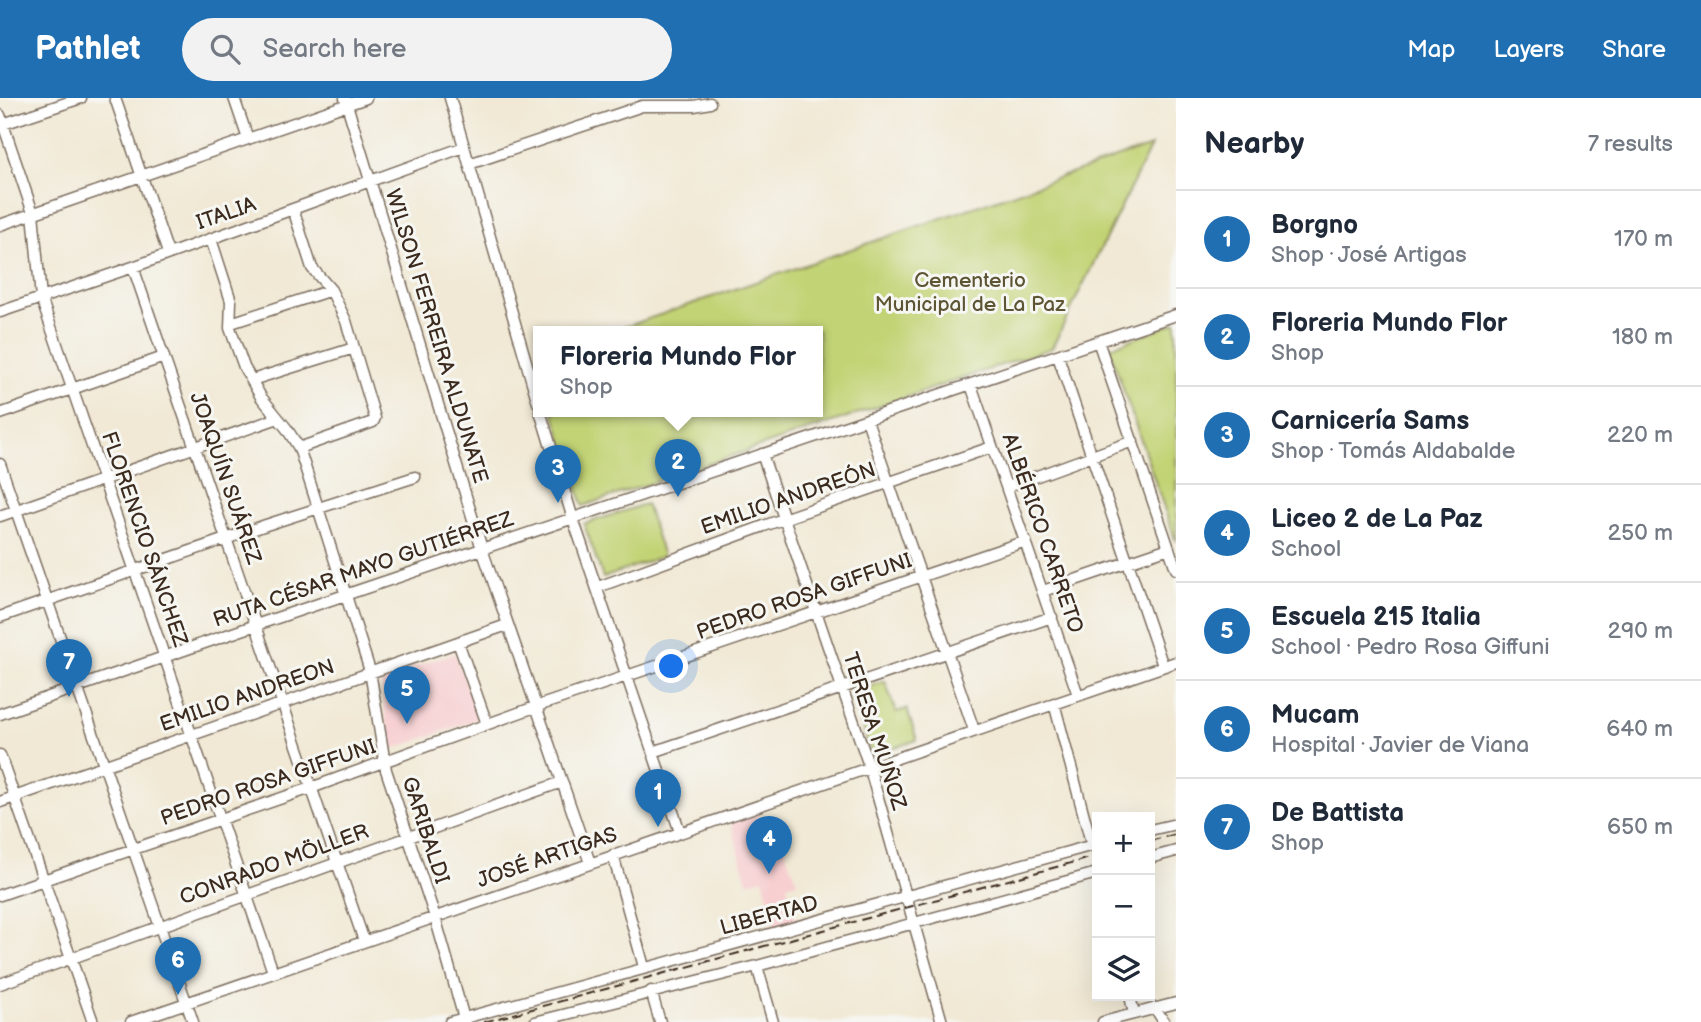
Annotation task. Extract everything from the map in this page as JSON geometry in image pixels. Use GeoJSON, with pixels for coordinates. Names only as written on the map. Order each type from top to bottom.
{"type":"FeatureCollection","features":[{"type":"Feature","properties":{"kind":"street"},"geometry":{"type":"LineString","coordinates":[[1,122],[80,98]]}},
{"type":"Feature","properties":{"kind":"street"},"geometry":{"type":"LineString","coordinates":[[115,98],[168,253]]}},
{"type":"Feature","properties":{"kind":"street"},"geometry":{"type":"LineString","coordinates":[[234,98],[248,139]]}},
{"type":"Feature","properties":{"kind":"street"},"geometry":{"type":"LineString","coordinates":[[0,225],[248,139],[346,101],[366,98]]}},
{"type":"Feature","properties":{"kind":"street"},"geometry":{"type":"LineString","coordinates":[[450,98],[533,386]]}},
{"type":"Feature","properties":{"kind":"street","name":"WILSON FERREIRA ALDUNATE"},"geometry":{"type":"LineString","coordinates":[[346,101],[482,549],[590,863]]}},
{"type":"Feature","properties":{"kind":"street"},"geometry":{"type":"LineString","coordinates":[[469,164],[642,106],[694,106],[710,103]]}},
{"type":"Feature","properties":{"kind":"street","name":"FLORENCIO SÁNCHEZ"},"geometry":{"type":"LineString","coordinates":[[1,122],[33,213],[41,298],[273,972]]}},
{"type":"Feature","properties":{"kind":"street","name":"ITALIA"},"geometry":{"type":"LineString","coordinates":[[0,312],[133,267],[464,147]]}},
{"type":"Feature","properties":{"kind":"street"},"geometry":{"type":"LineString","coordinates":[[293,209],[312,268],[331,290],[346,321],[374,418],[373,422],[299,447]]}},
{"type":"Feature","properties":{"kind":"street","name":"GARIBALDI"},"geometry":{"type":"LineString","coordinates":[[211,239],[231,301],[234,342],[261,397],[299,447],[370,671],[384,762],[435,917],[465,1020]]}},
{"type":"Feature","properties":{"kind":"street","name":"JOAQUÍN SUÁREZ"},"geometry":{"type":"LineString","coordinates":[[133,267],[364,941]]}},
{"type":"Feature","properties":{"kind":"street"},"geometry":{"type":"LineString","coordinates":[[231,324],[331,290]]}},
{"type":"Feature","properties":{"kind":"street","name":"RUTA CÉSAR MAYO GUTIÉRREZ"},"geometry":{"type":"LineString","coordinates":[[0,714],[1176,315]]}},
{"type":"Feature","properties":{"kind":"street"},"geometry":{"type":"LineString","coordinates":[[1098,341],[1176,569]]}},
{"type":"Feature","properties":{"kind":"street"},"geometry":{"type":"LineString","coordinates":[[252,380],[354,348]]}},
{"type":"Feature","properties":{"kind":"street"},"geometry":{"type":"LineString","coordinates":[[1058,356],[1163,666]]}},
{"type":"Feature","properties":{"kind":"street"},"geometry":{"type":"LineString","coordinates":[[0,414],[164,357]]}},
{"type":"Feature","properties":{"kind":"street","name":"ALBÉRICO CARRETO"},"geometry":{"type":"LineString","coordinates":[[971,384],[1078,695]]}},
{"type":"Feature","properties":{"kind":"street"},"geometry":{"type":"LineString","coordinates":[[542,417],[573,519],[680,831]]}},
{"type":"Feature","properties":{"kind":"street"},"geometry":{"type":"LineString","coordinates":[[0,516],[278,418]]}},
{"type":"Feature","properties":{"kind":"street"},"geometry":{"type":"LineString","coordinates":[[867,420],[974,730]]}},
{"type":"Feature","properties":{"kind":"street"},"geometry":{"type":"LineString","coordinates":[[1007,486],[1132,441]]}},
{"type":"Feature","properties":{"kind":"street","name":"EMILIO ANDREÓN"},"geometry":{"type":"LineString","coordinates":[[597,587],[992,447]]}},
{"type":"Feature","properties":{"kind":"street","name":"TERESA MUÑOZ"},"geometry":{"type":"LineString","coordinates":[[762,454],[869,766],[942,1022]]}},
{"type":"Feature","properties":{"kind":"street"},"geometry":{"type":"LineString","coordinates":[[0,464],[193,1022]]}},
{"type":"Feature","properties":{"kind":"street"},"geometry":{"type":"LineString","coordinates":[[0,617],[415,477]]}},
{"type":"Feature","properties":{"kind":"street","name":"PEDRO ROSA GIFFUNI"},"geometry":{"type":"LineString","coordinates":[[0,895],[312,788],[535,707],[1026,541]]}},
{"type":"Feature","properties":{"kind":"street"},"geometry":{"type":"LineString","coordinates":[[1043,591],[1169,548]]}},
{"type":"Feature","properties":{"kind":"street"},"geometry":{"type":"LineString","coordinates":[[653,752],[1052,617]]}},
{"type":"Feature","properties":{"kind":"street","name":"EMILIO ANDREON"},"geometry":{"type":"LineString","coordinates":[[0,802],[507,625]]}},
{"type":"Feature","properties":{"kind":"street"},"geometry":{"type":"LineString","coordinates":[[458,642],[487,724]]}},
{"type":"Feature","properties":{"kind":"street","name":"JOSÉ ARTIGAS"},"geometry":{"type":"LineString","coordinates":[[131,1022],[1176,662]]}},
{"type":"Feature","properties":{"kind":"street"},"geometry":{"type":"LineString","coordinates":[[1054,703],[1092,838]]}},
{"type":"Feature","properties":{"kind":"street"},"geometry":{"type":"LineString","coordinates":[[0,755],[93,1022]]}},
{"type":"Feature","properties":{"kind":"street","name":"CONRADO MÖLLER"},"geometry":{"type":"LineString","coordinates":[[0,984],[562,782]]}},
{"type":"Feature","properties":{"kind":"street"},"geometry":{"type":"LineString","coordinates":[[1155,829],[1176,824]]}},
{"type":"Feature","properties":{"kind":"street","name":"LIBERTAD"},"geometry":{"type":"LineString","coordinates":[[450,1022],[1092,846]]}},
{"type":"Feature","properties":{"kind":"street"},"geometry":{"type":"LineString","coordinates":[[1155,857],[1176,851]]}},
{"type":"Feature","properties":{"kind":"street"},"geometry":{"type":"LineString","coordinates":[[613,855],[644,967]]}},
{"type":"Feature","properties":{"kind":"street"},"geometry":{"type":"LineString","coordinates":[[535,1022],[757,966],[1092,874]]}},
{"type":"Feature","properties":{"kind":"street"},"geometry":{"type":"LineString","coordinates":[[757,966],[773,1022]]}},
{"type":"Feature","properties":{"kind":"street"},"geometry":{"type":"LineString","coordinates":[[652,991],[660,1022]]}},
{"type":"Feature","properties":{"kind":"street"},"geometry":{"type":"LineString","coordinates":[[1131,1001],[1134,1014]]}},
{"type":"Feature","properties":{"kind":"street"},"geometry":{"type":"LineString","coordinates":[[1103,1022],[1176,1003]]}},
{"type":"Feature","properties":{"kind":"street"},"geometry":{"type":"LineString","coordinates":[[1155,1008],[1164,1022]]}},
{"type":"Feature","properties":{"kind":"shaded area"},"geometry":{"type":"Polygon","coordinates":[[[455,653],[478,719],[390,750],[381,682],[384,677],[455,653]]]}},
{"type":"Feature","properties":{"kind":"shaded area"},"geometry":{"type":"Polygon","coordinates":[[[757,814],[768,852],[785,848],[793,869],[797,882],[787,885],[797,924],[776,929],[763,878],[747,882],[731,823],[757,814]]]}},
{"type":"Feature","properties":{"kind":"green space","name":"Cementerio Municipal de La Paz"},"geometry":{"type":"Polygon","coordinates":[[[1151,146],[1052,348],[583,506],[555,417],[823,417],[823,326],[628,326],[1151,146]]]}},
{"type":"Feature","properties":{"kind":"green space"},"geometry":{"type":"Polygon","coordinates":[[[1176,322],[1176,542],[1109,348],[1176,322]]]}},
{"type":"Feature","properties":{"kind":"green space"},"geometry":{"type":"Polygon","coordinates":[[[646,504],[663,556],[603,578],[584,524],[646,504]]]}},
{"type":"Feature","properties":{"kind":"green space"},"geometry":{"type":"Polygon","coordinates":[[[885,681],[896,712],[907,709],[917,740],[875,754],[871,752],[852,696],[854,692],[885,681]]]}},
{"type":"Feature","properties":{"kind":"railway"},"geometry":{"type":"LineString","coordinates":[[1155,840],[1176,834]]}},
{"type":"Feature","properties":{"kind":"railway"},"geometry":{"type":"LineString","coordinates":[[484,1022],[1092,857]]}},
{"type":"Feature","properties":{"kind":"place","name":"Floreria Mundo Flor"},"geometry":{"type":"Point","coordinates":[678,497]}},
{"type":"Feature","properties":{"kind":"place","name":"Carnicería Sams"},"geometry":{"type":"Point","coordinates":[558,503]}},
{"type":"Feature","properties":{"kind":"place","name":"De Battista"},"geometry":{"type":"Point","coordinates":[69,697]}},
{"type":"Feature","properties":{"kind":"place","name":"Escuela 215 Italia"},"geometry":{"type":"Point","coordinates":[407,724]}},
{"type":"Feature","properties":{"kind":"place","name":"Borgno"},"geometry":{"type":"Point","coordinates":[658,827]}},
{"type":"Feature","properties":{"kind":"place","name":"Liceo 2 de La Paz"},"geometry":{"type":"Point","coordinates":[769,874]}},
{"type":"Feature","properties":{"kind":"place","name":"Mucam"},"geometry":{"type":"Point","coordinates":[178,995]}}]}
